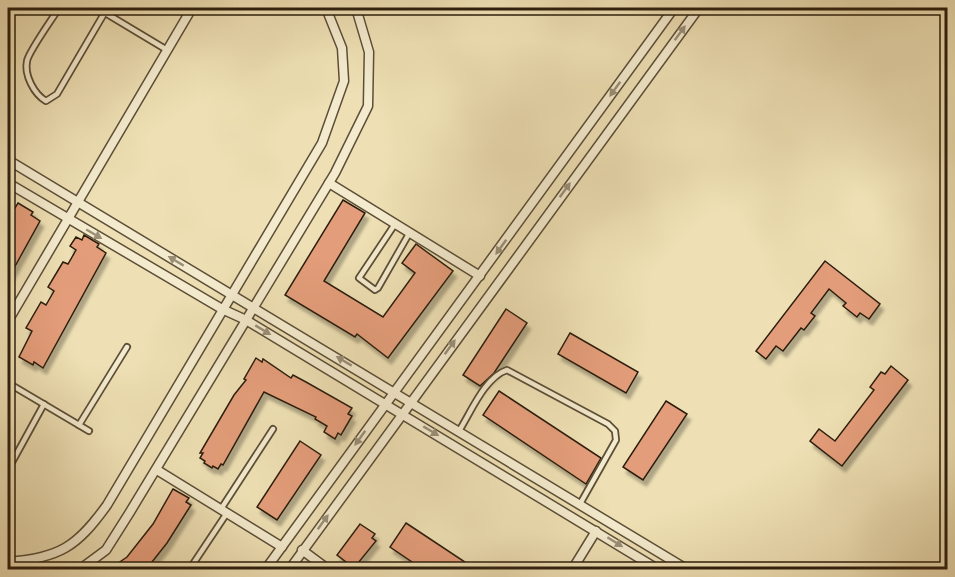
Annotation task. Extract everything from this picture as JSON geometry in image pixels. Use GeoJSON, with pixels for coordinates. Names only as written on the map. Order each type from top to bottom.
{"type":"FeatureCollection","features":[{"type":"Feature","properties":{"kind":"street"},"geometry":{"type":"LineString","coordinates":[[8,321],[192,8]]}},
{"type":"Feature","properties":{"kind":"street"},"geometry":{"type":"LineString","coordinates":[[8,562],[41,559],[69,547],[90,529],[107,506],[231,293],[322,143],[344,81],[342,48],[326,8]]}},
{"type":"Feature","properties":{"kind":"street"},"geometry":{"type":"LineString","coordinates":[[79,570],[106,549],[157,470],[329,183],[368,106],[369,52],[356,8]]}},
{"type":"Feature","properties":{"kind":"street"},"geometry":{"type":"LineString","coordinates":[[265,570],[674,8]]}},
{"type":"Feature","properties":{"kind":"street"},"geometry":{"type":"LineString","coordinates":[[289,570],[699,8]]}},
{"type":"Feature","properties":{"kind":"street"},"geometry":{"type":"LineString","coordinates":[[8,160],[688,570]]}},
{"type":"Feature","properties":{"kind":"street"},"geometry":{"type":"LineString","coordinates":[[8,183],[222,309],[246,320],[659,570]]}},
{"type":"Feature","properties":{"kind":"street"},"geometry":{"type":"LineString","coordinates":[[329,183],[480,276]]}},
{"type":"Feature","properties":{"kind":"street"},"geometry":{"type":"LineString","coordinates":[[157,470],[282,546]]}},
{"type":"Feature","properties":{"kind":"street"},"geometry":{"type":"LineString","coordinates":[[572,570],[596,531]]}},
{"type":"Feature","properties":{"kind":"street"},"geometry":{"type":"LineString","coordinates":[[302,550],[329,570]]}},
{"type":"Feature","properties":{"kind":"lane"},"geometry":{"type":"LineString","coordinates":[[59,8],[27,60],[29,77],[36,95],[46,101],[57,94],[105,12]]}},
{"type":"Feature","properties":{"kind":"lane"},"geometry":{"type":"LineString","coordinates":[[96,8],[167,50]]}},
{"type":"Feature","properties":{"kind":"lane"},"geometry":{"type":"LineString","coordinates":[[395,224],[359,278],[370,288],[375,290],[378,288],[410,232]]}},
{"type":"Feature","properties":{"kind":"lane"},"geometry":{"type":"LineString","coordinates":[[79,425],[127,347]]}},
{"type":"Feature","properties":{"kind":"lane"},"geometry":{"type":"LineString","coordinates":[[459,431],[488,386],[500,372],[507,370],[608,424],[615,431],[616,440],[580,504]]}},
{"type":"Feature","properties":{"kind":"lane"},"geometry":{"type":"LineString","coordinates":[[8,383],[90,430]]}},
{"type":"Feature","properties":{"kind":"lane"},"geometry":{"type":"LineString","coordinates":[[10,466],[44,404]]}},
{"type":"Feature","properties":{"kind":"lane"},"geometry":{"type":"LineString","coordinates":[[189,570],[273,429]]}},
{"type":"Feature","properties":{"kind":"building"},"geometry":{"type":"Polygon","coordinates":[[[343,200],[365,213],[324,281],[383,317],[415,273],[402,263],[416,244],[453,271],[388,358],[357,334],[355,337],[285,295],[343,200]]]}},
{"type":"Feature","properties":{"kind":"building"},"geometry":{"type":"Polygon","coordinates":[[[18,203],[33,212],[31,215],[40,221],[8,279],[8,204],[15,208],[18,203]]]}},
{"type":"Feature","properties":{"kind":"building"},"geometry":{"type":"Polygon","coordinates":[[[84,235],[99,244],[97,247],[106,253],[43,368],[34,362],[33,365],[19,357],[32,331],[26,328],[41,302],[46,305],[54,291],[48,287],[63,262],[68,264],[76,250],[70,246],[76,237],[82,240],[84,235]]]}},
{"type":"Feature","properties":{"kind":"building"},"geometry":{"type":"Polygon","coordinates":[[[825,261],[880,304],[869,319],[860,313],[857,317],[843,306],[846,303],[829,289],[811,313],[815,316],[804,330],[801,328],[783,351],[776,346],[766,359],[756,351],[825,261]]]}},
{"type":"Feature","properties":{"kind":"building"},"geometry":{"type":"Polygon","coordinates":[[[506,309],[527,323],[494,373],[480,386],[463,375],[506,309]]]}},
{"type":"Feature","properties":{"kind":"building"},"geometry":{"type":"Polygon","coordinates":[[[570,333],[638,372],[626,393],[558,354],[570,333]]]}},
{"type":"Feature","properties":{"kind":"building"},"geometry":{"type":"Polygon","coordinates":[[[256,358],[262,362],[263,359],[291,378],[293,375],[352,408],[348,414],[352,416],[341,435],[338,433],[335,439],[324,432],[327,426],[315,419],[316,417],[264,392],[223,465],[221,464],[218,469],[213,466],[212,468],[200,458],[203,453],[200,453],[234,395],[246,380],[244,379],[256,358]]]}},
{"type":"Feature","properties":{"kind":"building"},"geometry":{"type":"Polygon","coordinates":[[[891,366],[908,380],[842,466],[810,441],[819,429],[835,441],[874,390],[870,387],[881,372],[885,374],[891,366]]]}},
{"type":"Feature","properties":{"kind":"building"},"geometry":{"type":"Polygon","coordinates":[[[499,391],[601,458],[586,484],[483,415],[499,391]]]}},
{"type":"Feature","properties":{"kind":"building"},"geometry":{"type":"Polygon","coordinates":[[[666,401],[687,414],[643,480],[623,467],[666,401]]]}},
{"type":"Feature","properties":{"kind":"building"},"geometry":{"type":"Polygon","coordinates":[[[300,441],[321,455],[277,520],[257,507],[300,441]]]}},
{"type":"Feature","properties":{"kind":"building"},"geometry":{"type":"Polygon","coordinates":[[[173,489],[189,498],[186,502],[191,505],[167,543],[148,567],[108,570],[127,557],[153,524],[173,489]]]}},
{"type":"Feature","properties":{"kind":"building"},"geometry":{"type":"Polygon","coordinates":[[[406,523],[477,570],[424,570],[390,547],[406,523]]]}},
{"type":"Feature","properties":{"kind":"building"},"geometry":{"type":"Polygon","coordinates":[[[360,524],[375,534],[372,538],[376,541],[354,568],[337,555],[360,524]]]}}]}
